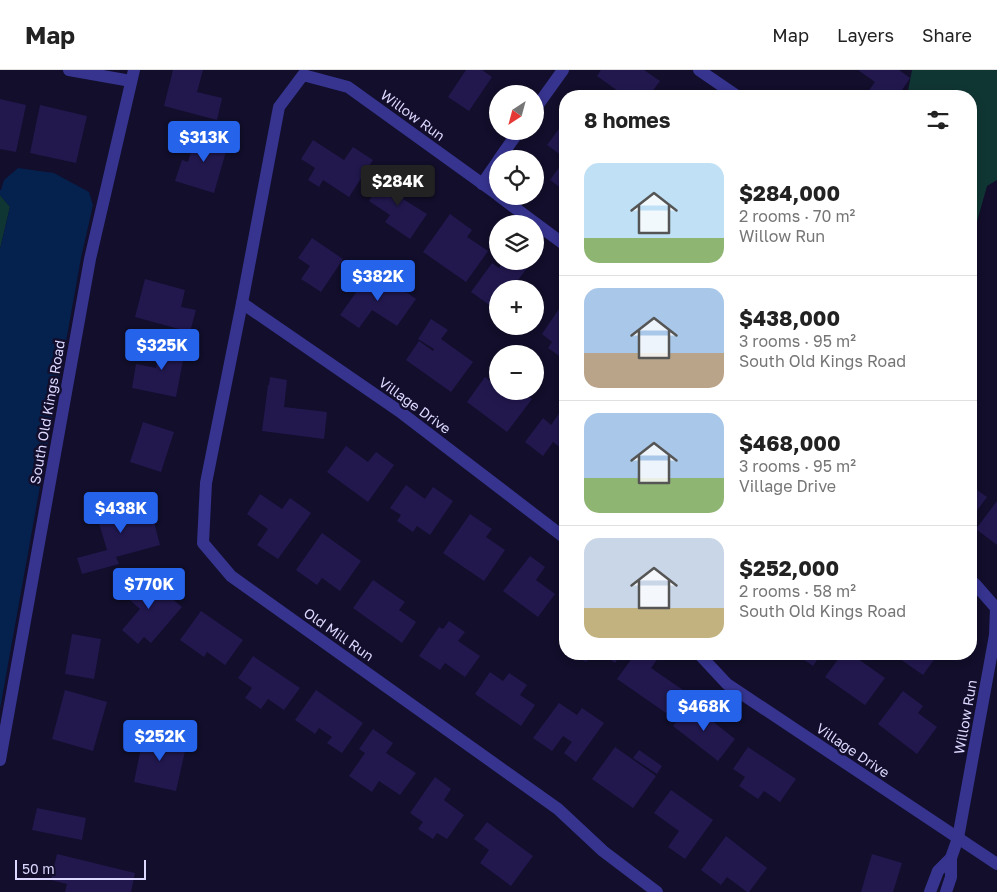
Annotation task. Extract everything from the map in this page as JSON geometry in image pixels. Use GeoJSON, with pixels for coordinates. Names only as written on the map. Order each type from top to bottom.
{"type":"FeatureCollection","features":[{"type":"Feature","properties":{"kind":"street"},"geometry":{"type":"LineString","coordinates":[[69,70],[132,76]]}},
{"type":"Feature","properties":{"kind":"street"},"geometry":{"type":"LineString","coordinates":[[544,96],[563,70]]}},
{"type":"Feature","properties":{"kind":"street"},"geometry":{"type":"LineString","coordinates":[[699,70],[728,90]]}},
{"type":"Feature","properties":{"kind":"street","name":"Willow Run"},"geometry":{"type":"LineString","coordinates":[[242,303],[279,107],[303,75],[348,87],[489,189]]}},
{"type":"Feature","properties":{"kind":"street","name":"South Old Kings Road"},"geometry":{"type":"LineString","coordinates":[[0,760],[90,259],[132,76]]}},
{"type":"Feature","properties":{"kind":"street"},"geometry":{"type":"LineString","coordinates":[[482,184],[489,174]]}},
{"type":"Feature","properties":{"kind":"street","name":"Willow Run"},"geometry":{"type":"LineString","coordinates":[[510,205],[559,241]]}},
{"type":"Feature","properties":{"kind":"street","name":"Village Drive"},"geometry":{"type":"LineString","coordinates":[[242,303],[399,411],[559,533]]}},
{"type":"Feature","properties":{"kind":"street","name":"Old Mill Run"},"geometry":{"type":"LineString","coordinates":[[242,303],[206,483],[203,543],[231,576],[558,809],[603,851],[657,892]]}},
{"type":"Feature","properties":{"kind":"street","name":"Willow Run"},"geometry":{"type":"LineString","coordinates":[[958,838],[995,635],[996,608],[977,586]]}},
{"type":"Feature","properties":{"kind":"street","name":"Village Drive"},"geometry":{"type":"LineString","coordinates":[[705,660],[727,684],[997,864]]}},
{"type":"Feature","properties":{"kind":"street"},"geometry":{"type":"LineString","coordinates":[[946,892],[951,877],[951,858],[958,838]]}},
{"type":"Feature","properties":{"kind":"street"},"geometry":{"type":"LineString","coordinates":[[930,892],[938,871],[951,858]]}},
{"type":"Feature","properties":{"kind":"green space"},"geometry":{"type":"Polygon","coordinates":[[[912,70],[997,70],[997,180],[987,186],[977,221],[977,90],[908,90],[912,70]]]}},
{"type":"Feature","properties":{"kind":"green space"},"geometry":{"type":"Polygon","coordinates":[[[0,195],[10,207],[0,249],[0,195]]]}},
{"type":"Feature","properties":{"kind":"water"},"geometry":{"type":"Polygon","coordinates":[[[18,168],[54,173],[89,192],[93,205],[81,258],[0,709],[0,249],[10,207],[0,195],[0,190],[4,180],[18,168]]]}},
{"type":"Feature","properties":{"kind":"building"},"geometry":{"type":"Polygon","coordinates":[[[173,70],[203,70],[197,92],[222,98],[217,120],[164,106],[173,70]]]}},
{"type":"Feature","properties":{"kind":"building"},"geometry":{"type":"Polygon","coordinates":[[[466,70],[482,70],[492,77],[469,111],[448,97],[466,70]]]}},
{"type":"Feature","properties":{"kind":"building"},"geometry":{"type":"Polygon","coordinates":[[[601,70],[644,70],[660,81],[653,90],[617,90],[597,76],[601,70]]]}},
{"type":"Feature","properties":{"kind":"building"},"geometry":{"type":"Polygon","coordinates":[[[858,70],[899,70],[910,78],[902,90],[869,90],[875,82],[858,70]]]}},
{"type":"Feature","properties":{"kind":"building"},"geometry":{"type":"Polygon","coordinates":[[[0,99],[26,105],[16,152],[0,149],[0,99]]]}},
{"type":"Feature","properties":{"kind":"building"},"geometry":{"type":"Polygon","coordinates":[[[40,105],[87,116],[76,163],[30,153],[40,105]]]}},
{"type":"Feature","properties":{"kind":"building"},"geometry":{"type":"Polygon","coordinates":[[[559,129],[559,154],[547,145],[559,129]]]}},
{"type":"Feature","properties":{"kind":"building"},"geometry":{"type":"Polygon","coordinates":[[[197,132],[229,141],[214,193],[175,181],[182,160],[188,162],[197,132]]]}},
{"type":"Feature","properties":{"kind":"building"},"geometry":{"type":"Polygon","coordinates":[[[313,140],[344,160],[353,147],[373,160],[349,197],[323,180],[319,187],[308,180],[315,168],[301,159],[313,140]]]}},
{"type":"Feature","properties":{"kind":"building"},"geometry":{"type":"Polygon","coordinates":[[[559,167],[559,187],[550,180],[559,167]]]}},
{"type":"Feature","properties":{"kind":"building"},"geometry":{"type":"Polygon","coordinates":[[[387,174],[409,190],[403,199],[427,214],[410,239],[385,222],[390,215],[369,201],[387,174]]]}},
{"type":"Feature","properties":{"kind":"building"},"geometry":{"type":"Polygon","coordinates":[[[450,214],[472,230],[467,237],[488,251],[466,282],[423,252],[450,214]]]}},
{"type":"Feature","properties":{"kind":"building"},"geometry":{"type":"Polygon","coordinates":[[[312,238],[343,259],[321,292],[301,279],[310,266],[298,258],[312,238]]]}},
{"type":"Feature","properties":{"kind":"building"},"geometry":{"type":"Polygon","coordinates":[[[489,267],[489,270],[526,270],[518,280],[489,280],[489,305],[471,292],[489,267]]]}},
{"type":"Feature","properties":{"kind":"building"},"geometry":{"type":"Polygon","coordinates":[[[369,274],[387,286],[390,281],[416,299],[397,326],[372,310],[359,328],[340,315],[369,274]]]}},
{"type":"Feature","properties":{"kind":"building"},"geometry":{"type":"Polygon","coordinates":[[[145,279],[185,290],[181,307],[196,310],[190,332],[135,317],[145,279]]]}},
{"type":"Feature","properties":{"kind":"building"},"geometry":{"type":"Polygon","coordinates":[[[559,309],[559,356],[548,348],[552,342],[543,335],[544,331],[559,309]]]}},
{"type":"Feature","properties":{"kind":"building"},"geometry":{"type":"Polygon","coordinates":[[[431,319],[448,330],[441,339],[473,362],[451,392],[406,360],[419,341],[433,351],[434,349],[418,339],[431,319]]]}},
{"type":"Feature","properties":{"kind":"building"},"geometry":{"type":"Polygon","coordinates":[[[162,340],[186,345],[176,397],[132,388],[136,364],[156,368],[162,340]]]}},
{"type":"Feature","properties":{"kind":"building"},"geometry":{"type":"Polygon","coordinates":[[[270,377],[287,380],[284,407],[327,412],[324,439],[262,431],[270,377]]]}},
{"type":"Feature","properties":{"kind":"building"},"geometry":{"type":"Polygon","coordinates":[[[485,377],[489,380],[489,400],[531,400],[507,432],[467,402],[485,377]]]}},
{"type":"Feature","properties":{"kind":"building"},"geometry":{"type":"Polygon","coordinates":[[[559,414],[559,446],[553,442],[543,456],[525,442],[543,418],[551,425],[559,414]]]}},
{"type":"Feature","properties":{"kind":"building"},"geometry":{"type":"Polygon","coordinates":[[[143,422],[174,432],[161,472],[130,462],[143,422]]]}},
{"type":"Feature","properties":{"kind":"building"},"geometry":{"type":"Polygon","coordinates":[[[346,446],[368,462],[376,452],[394,465],[368,502],[327,472],[346,446]]]}},
{"type":"Feature","properties":{"kind":"building"},"geometry":{"type":"Polygon","coordinates":[[[406,485],[425,499],[433,487],[453,501],[430,535],[417,526],[413,532],[397,521],[401,515],[390,508],[406,485]]]}},
{"type":"Feature","properties":{"kind":"building"},"geometry":{"type":"Polygon","coordinates":[[[977,490],[987,497],[977,511],[977,490]]]}},
{"type":"Feature","properties":{"kind":"building"},"geometry":{"type":"Polygon","coordinates":[[[260,494],[282,509],[290,498],[311,513],[278,559],[257,545],[268,529],[247,514],[260,494]]]}},
{"type":"Feature","properties":{"kind":"building"},"geometry":{"type":"Polygon","coordinates":[[[140,497],[148,523],[154,522],[160,545],[116,557],[119,564],[82,574],[77,558],[107,550],[95,510],[140,497]]]}},
{"type":"Feature","properties":{"kind":"building"},"geometry":{"type":"Polygon","coordinates":[[[997,501],[997,545],[977,530],[997,501]]]}},
{"type":"Feature","properties":{"kind":"building"},"geometry":{"type":"Polygon","coordinates":[[[470,514],[492,529],[486,537],[505,550],[484,581],[443,553],[470,514]]]}},
{"type":"Feature","properties":{"kind":"building"},"geometry":{"type":"Polygon","coordinates":[[[322,533],[361,561],[340,591],[322,578],[317,585],[296,570],[322,533]]]}},
{"type":"Feature","properties":{"kind":"building"},"geometry":{"type":"Polygon","coordinates":[[[530,556],[545,567],[536,580],[555,594],[538,617],[503,591],[530,556]]]}},
{"type":"Feature","properties":{"kind":"building"},"geometry":{"type":"Polygon","coordinates":[[[141,573],[182,607],[151,643],[144,637],[138,644],[122,630],[140,609],[123,594],[141,573]]]}},
{"type":"Feature","properties":{"kind":"building"},"geometry":{"type":"Polygon","coordinates":[[[373,580],[405,602],[399,610],[416,622],[402,643],[353,608],[373,580]]]}},
{"type":"Feature","properties":{"kind":"building"},"geometry":{"type":"Polygon","coordinates":[[[201,611],[243,640],[225,665],[207,652],[204,657],[180,640],[201,611]]]}},
{"type":"Feature","properties":{"kind":"building"},"geometry":{"type":"Polygon","coordinates":[[[449,621],[465,632],[458,641],[480,656],[465,677],[445,663],[440,670],[419,656],[439,627],[443,629],[449,621]]]}},
{"type":"Feature","properties":{"kind":"building"},"geometry":{"type":"Polygon","coordinates":[[[72,634],[101,639],[94,679],[65,674],[72,634]]]}},
{"type":"Feature","properties":{"kind":"building"},"geometry":{"type":"Polygon","coordinates":[[[253,656],[300,688],[284,710],[268,699],[261,709],[245,698],[252,688],[238,678],[253,656]]]}},
{"type":"Feature","properties":{"kind":"building"},"geometry":{"type":"Polygon","coordinates":[[[631,660],[657,660],[651,668],[683,690],[666,713],[617,679],[631,660]]]}},
{"type":"Feature","properties":{"kind":"building"},"geometry":{"type":"Polygon","coordinates":[[[804,660],[817,660],[813,666],[804,660]]]}},
{"type":"Feature","properties":{"kind":"building"},"geometry":{"type":"Polygon","coordinates":[[[838,660],[860,660],[885,678],[865,705],[825,677],[838,660]]]}},
{"type":"Feature","properties":{"kind":"building"},"geometry":{"type":"Polygon","coordinates":[[[901,660],[934,660],[923,675],[901,660]]]}},
{"type":"Feature","properties":{"kind":"building"},"geometry":{"type":"Polygon","coordinates":[[[490,672],[503,681],[509,673],[527,685],[520,695],[535,705],[521,726],[475,694],[490,672]]]}},
{"type":"Feature","properties":{"kind":"building"},"geometry":{"type":"Polygon","coordinates":[[[65,690],[107,702],[93,751],[52,739],[65,690]]]}},
{"type":"Feature","properties":{"kind":"building"},"geometry":{"type":"Polygon","coordinates":[[[316,690],[363,723],[342,753],[327,743],[332,737],[319,728],[315,734],[295,720],[316,690]]]}},
{"type":"Feature","properties":{"kind":"building"},"geometry":{"type":"Polygon","coordinates":[[[903,691],[923,706],[918,713],[937,727],[917,754],[878,724],[903,691]]]}},
{"type":"Feature","properties":{"kind":"building"},"geometry":{"type":"Polygon","coordinates":[[[692,701],[704,710],[702,713],[735,739],[718,761],[673,726],[692,701]]]}},
{"type":"Feature","properties":{"kind":"building"},"geometry":{"type":"Polygon","coordinates":[[[559,703],[577,715],[582,708],[604,723],[576,762],[564,753],[572,742],[563,736],[552,751],[533,738],[559,703]]]}},
{"type":"Feature","properties":{"kind":"building"},"geometry":{"type":"Polygon","coordinates":[[[373,729],[393,743],[386,753],[416,773],[400,795],[379,781],[372,792],[349,776],[365,753],[359,749],[373,729]]]}},
{"type":"Feature","properties":{"kind":"building"},"geometry":{"type":"Polygon","coordinates":[[[144,733],[187,742],[176,791],[134,782],[144,733]]]}},
{"type":"Feature","properties":{"kind":"building"},"geometry":{"type":"Polygon","coordinates":[[[615,747],[656,776],[633,808],[592,779],[615,747]]]}},
{"type":"Feature","properties":{"kind":"building"},"geometry":{"type":"Polygon","coordinates":[[[748,747],[796,779],[780,802],[764,791],[758,799],[739,786],[745,777],[733,769],[748,747]]]}},
{"type":"Feature","properties":{"kind":"building"},"geometry":{"type":"Polygon","coordinates":[[[639,750],[662,766],[657,774],[633,758],[639,750]]]}},
{"type":"Feature","properties":{"kind":"building"},"geometry":{"type":"Polygon","coordinates":[[[435,777],[451,789],[444,800],[464,815],[447,839],[437,833],[433,839],[418,829],[423,822],[410,813],[435,777]]]}},
{"type":"Feature","properties":{"kind":"building"},"geometry":{"type":"Polygon","coordinates":[[[671,790],[713,820],[685,859],[668,847],[679,831],[654,813],[671,790]]]}},
{"type":"Feature","properties":{"kind":"building"},"geometry":{"type":"Polygon","coordinates":[[[37,808],[86,818],[82,840],[32,830],[37,808]]]}},
{"type":"Feature","properties":{"kind":"building"},"geometry":{"type":"Polygon","coordinates":[[[487,822],[533,856],[511,886],[480,863],[489,850],[474,839],[487,822]]]}},
{"type":"Feature","properties":{"kind":"building"},"geometry":{"type":"Polygon","coordinates":[[[726,836],[767,868],[749,892],[727,877],[721,885],[701,870],[726,836]]]}},
{"type":"Feature","properties":{"kind":"building"},"geometry":{"type":"Polygon","coordinates":[[[57,854],[135,873],[131,892],[65,892],[67,884],[51,880],[57,854]]]}},
{"type":"Feature","properties":{"kind":"building"},"geometry":{"type":"Polygon","coordinates":[[[872,854],[902,863],[893,892],[861,892],[872,854]]]}}]}
